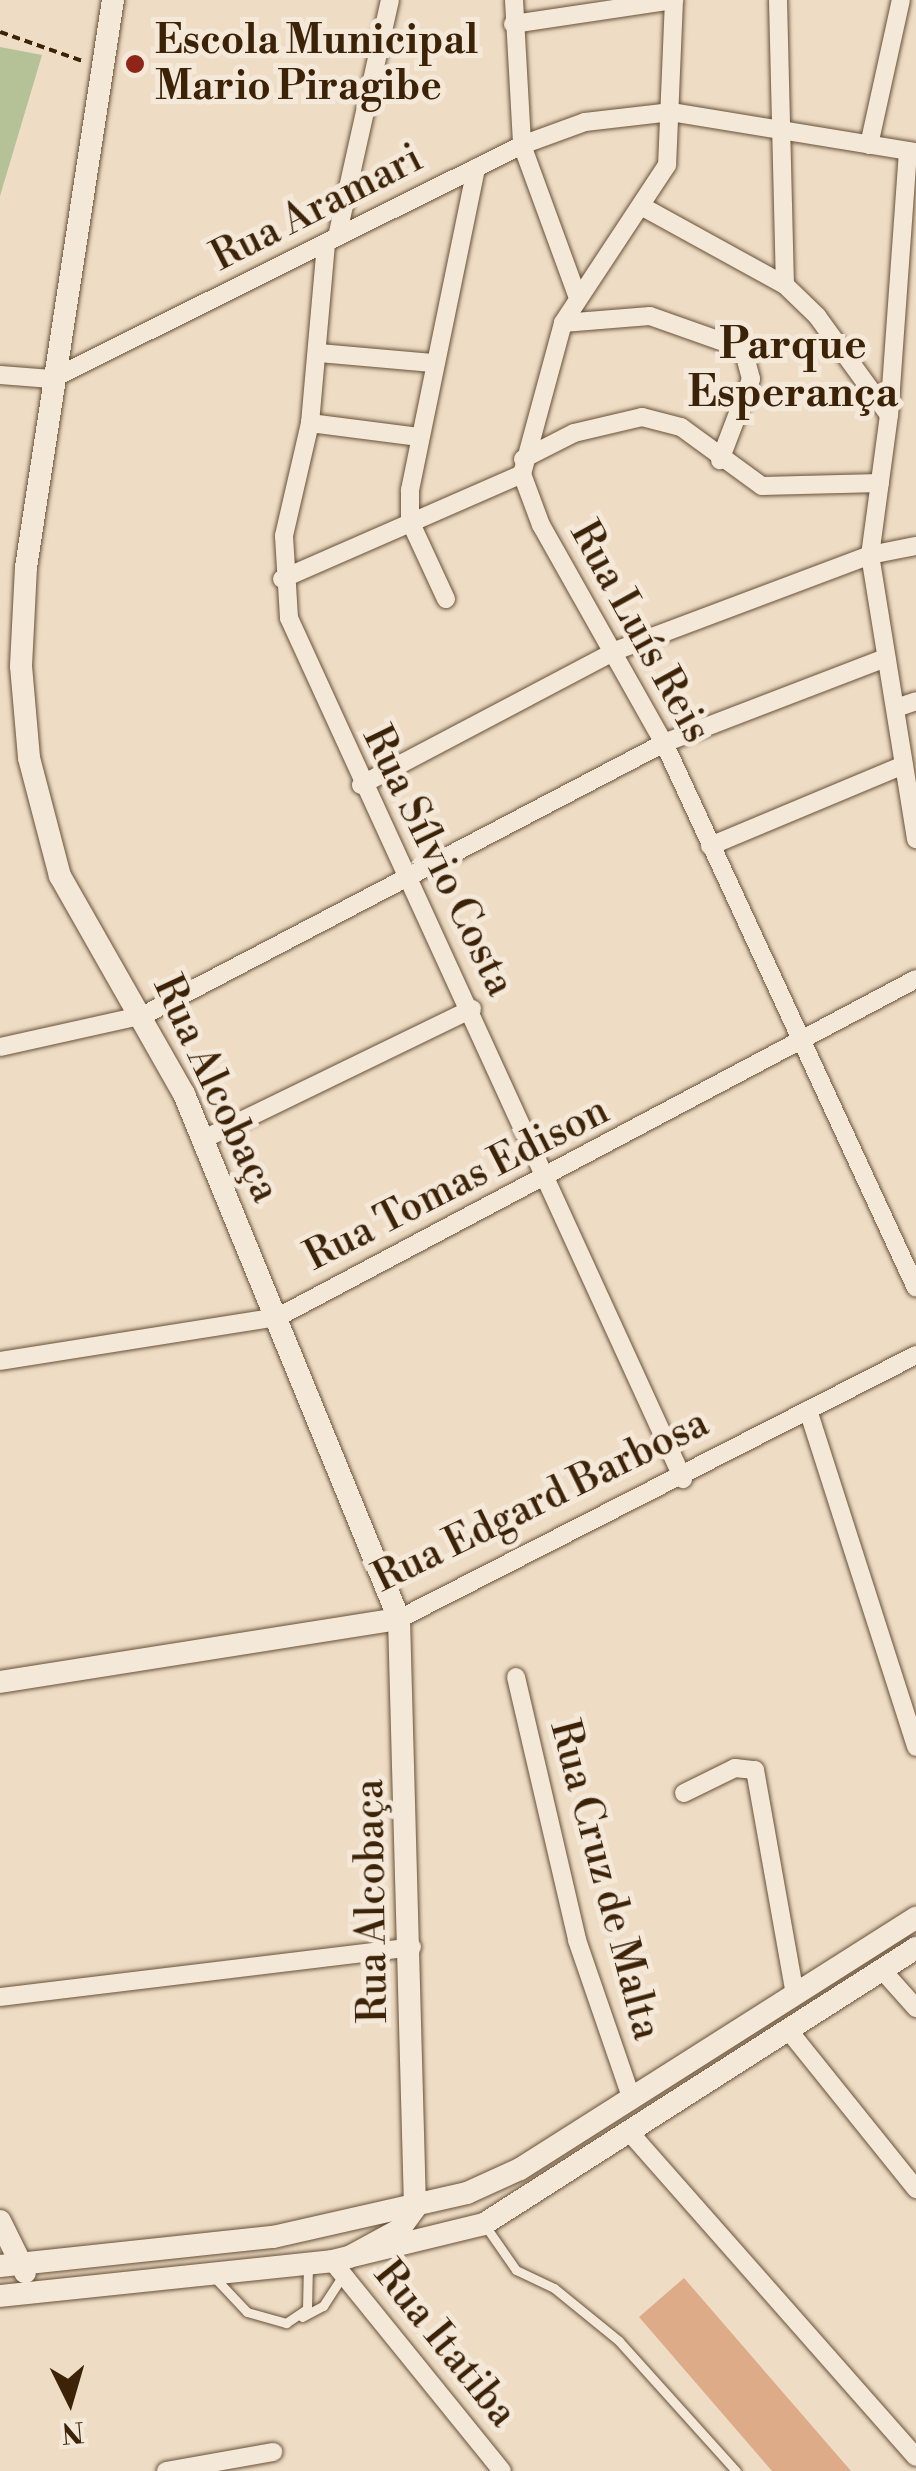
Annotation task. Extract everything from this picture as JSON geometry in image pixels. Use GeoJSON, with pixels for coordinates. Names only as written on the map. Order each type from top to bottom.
{"type":"FeatureCollection","features":[{"type":"Feature","properties":{"kind":"main road","name":"Rua Alcobaça"},"geometry":{"type":"LineString","coordinates":[[112,0],[52,379],[22,608],[29,758],[60,876],[144,1014],[204,1139],[399,1619],[412,1948],[414,2208]]}},
{"type":"Feature","properties":{"kind":"main road","name":"Rua Edgard Barbosa"},"geometry":{"type":"LineString","coordinates":[[0,1682],[399,1619]]}},
{"type":"Feature","properties":{"kind":"main road"},"geometry":{"type":"LineString","coordinates":[[9,2264],[273,2236],[414,2208],[520,2169],[916,1918]]}},
{"type":"Feature","properties":{"kind":"main road"},"geometry":{"type":"LineString","coordinates":[[0,2296],[51,2286],[308,2263],[342,2264],[484,2224],[632,2135],[916,1948]]}},
{"type":"Feature","properties":{"kind":"main road"},"geometry":{"type":"LineString","coordinates":[[342,2264],[399,2230],[414,2208]]}},
{"type":"Feature","properties":{"kind":"main road"},"geometry":{"type":"LineString","coordinates":[[0,2221],[9,2264]]}},
{"type":"Feature","properties":{"kind":"main road"},"geometry":{"type":"LineString","coordinates":[[9,2264],[51,2286]]}},
{"type":"Feature","properties":{"kind":"street","name":"Rua Sílvio Costa"},"geometry":{"type":"LineString","coordinates":[[390,0],[331,240],[310,423],[282,579],[300,653],[361,785],[412,880],[550,1176],[682,1479]]}},
{"type":"Feature","properties":{"kind":"street"},"geometry":{"type":"LineString","coordinates":[[514,0],[522,144],[577,295]]}},
{"type":"Feature","properties":{"kind":"street"},"geometry":{"type":"LineString","coordinates":[[513,24],[674,0],[667,165],[643,207],[577,295],[563,323],[523,466]]}},
{"type":"Feature","properties":{"kind":"street"},"geometry":{"type":"LineString","coordinates":[[778,0],[777,131],[785,285]]}},
{"type":"Feature","properties":{"kind":"street"},"geometry":{"type":"LineString","coordinates":[[869,145],[900,3]]}},
{"type":"Feature","properties":{"kind":"street","name":"Rua Aramari"},"geometry":{"type":"LineString","coordinates":[[52,379],[522,144],[585,122],[670,112],[912,152]]}},
{"type":"Feature","properties":{"kind":"street"},"geometry":{"type":"LineString","coordinates":[[912,152],[906,308],[870,555],[915,828]]}},
{"type":"Feature","properties":{"kind":"street"},"geometry":{"type":"LineString","coordinates":[[446,600],[410,521],[418,437],[476,168]]}},
{"type":"Feature","properties":{"kind":"street"},"geometry":{"type":"LineString","coordinates":[[643,207],[785,285],[817,316],[889,415]]}},
{"type":"Feature","properties":{"kind":"street"},"geometry":{"type":"LineString","coordinates":[[563,323],[650,316],[743,349],[751,379],[720,460]]}},
{"type":"Feature","properties":{"kind":"street"},"geometry":{"type":"LineString","coordinates":[[319,353],[433,364]]}},
{"type":"Feature","properties":{"kind":"street"},"geometry":{"type":"LineString","coordinates":[[0,375],[52,379]]}},
{"type":"Feature","properties":{"kind":"street"},"geometry":{"type":"LineString","coordinates":[[282,579],[523,466],[574,433],[642,418],[681,427],[720,460],[762,486],[880,482]]}},
{"type":"Feature","properties":{"kind":"street"},"geometry":{"type":"LineString","coordinates":[[310,423],[418,437]]}},
{"type":"Feature","properties":{"kind":"street","name":"Rua Luís Reis"},"geometry":{"type":"LineString","coordinates":[[523,466],[541,525],[615,650],[664,743],[800,1045],[916,1288]]}},
{"type":"Feature","properties":{"kind":"street"},"geometry":{"type":"LineString","coordinates":[[361,785],[615,650],[870,555],[916,546]]}},
{"type":"Feature","properties":{"kind":"street"},"geometry":{"type":"LineString","coordinates":[[0,1047],[144,1014],[412,880],[664,743],[886,658]]}},
{"type":"Feature","properties":{"kind":"street"},"geometry":{"type":"LineString","coordinates":[[896,708],[916,701]]}},
{"type":"Feature","properties":{"kind":"street"},"geometry":{"type":"LineString","coordinates":[[710,846],[904,765]]}},
{"type":"Feature","properties":{"kind":"street","name":"Rua Tomas Edison"},"geometry":{"type":"LineString","coordinates":[[0,1362],[278,1317],[800,1045],[916,979]]}},
{"type":"Feature","properties":{"kind":"street"},"geometry":{"type":"LineString","coordinates":[[204,1139],[472,1009]]}},
{"type":"Feature","properties":{"kind":"street","name":"Rua Edgard Barbosa"},"geometry":{"type":"LineString","coordinates":[[399,1619],[682,1479],[916,1355]]}},
{"type":"Feature","properties":{"kind":"street"},"geometry":{"type":"LineString","coordinates":[[808,1410],[916,1747]]}},
{"type":"Feature","properties":{"kind":"street","name":"Rua Cruz de Malta"},"geometry":{"type":"LineString","coordinates":[[516,1676],[577,1940],[632,2100]]}},
{"type":"Feature","properties":{"kind":"street"},"geometry":{"type":"LineString","coordinates":[[684,1793],[735,1768],[755,1770],[795,1994]]}},
{"type":"Feature","properties":{"kind":"street"},"geometry":{"type":"LineString","coordinates":[[0,1997],[412,1948]]}},
{"type":"Feature","properties":{"kind":"street"},"geometry":{"type":"LineString","coordinates":[[883,1971],[916,2008]]}},
{"type":"Feature","properties":{"kind":"street"},"geometry":{"type":"LineString","coordinates":[[789,2031],[916,2189]]}},
{"type":"Feature","properties":{"kind":"street"},"geometry":{"type":"LineString","coordinates":[[632,2135],[916,2457]]}},
{"type":"Feature","properties":{"kind":"street","name":"Rua Itatiba"},"geometry":{"type":"LineString","coordinates":[[342,2264],[502,2471]]}},
{"type":"Feature","properties":{"kind":"street"},"geometry":{"type":"LineString","coordinates":[[166,2471],[273,2452]]}},
{"type":"Feature","properties":{"kind":"lane"},"geometry":{"type":"LineString","coordinates":[[484,2224],[516,2270],[619,2341],[736,2471]]}},
{"type":"Feature","properties":{"kind":"lane"},"geometry":{"type":"LineString","coordinates":[[302,2317],[308,2263]]}},
{"type":"Feature","properties":{"kind":"lane"},"geometry":{"type":"LineString","coordinates":[[209,2272],[246,2312],[279,2323],[323,2306],[342,2264]]}},
{"type":"Feature","properties":{"kind":"path"},"geometry":{"type":"LineString","coordinates":[[0,32],[104,69]]}},
{"type":"Feature","properties":{"kind":"green space"},"geometry":{"type":"Polygon","coordinates":[[[0,47],[42,55],[0,196],[0,47]]]}},
{"type":"Feature","properties":{"kind":"building"},"geometry":{"type":"Polygon","coordinates":[[[684,2278],[851,2471],[772,2471],[639,2317],[684,2278]]]}},
{"type":"Feature","properties":{"kind":"place","name":"Escola Municipal Mario Piragibe"},"geometry":{"type":"Point","coordinates":[135,64]}},
{"type":"Feature","properties":{"kind":"district","name":"Parque Esperança"},"geometry":{"type":"Point","coordinates":[793,370]}}]}
